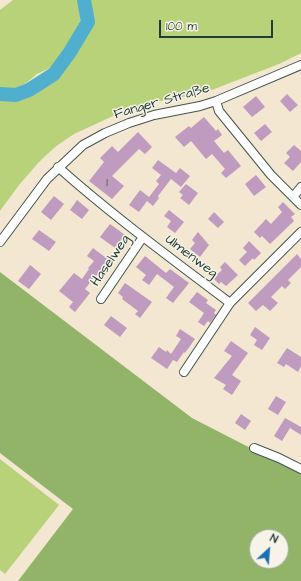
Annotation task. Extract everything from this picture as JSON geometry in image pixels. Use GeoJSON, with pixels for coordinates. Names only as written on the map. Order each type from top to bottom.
{"type":"FeatureCollection","features":[{"type":"Feature","properties":{"kind":"street","name":"Fanger Straße"},"geometry":{"type":"LineString","coordinates":[[0,242],[36,193],[58,167],[83,145],[111,130],[129,123],[216,101],[301,65]]}},
{"type":"Feature","properties":{"kind":"street"},"geometry":{"type":"LineString","coordinates":[[216,101],[219,111],[271,175],[301,205]]}},
{"type":"Feature","properties":{"kind":"street","name":"Ulmenweg"},"geometry":{"type":"LineString","coordinates":[[58,167],[143,237],[230,303]]}},
{"type":"Feature","properties":{"kind":"street"},"geometry":{"type":"LineString","coordinates":[[293,197],[301,188]]}},
{"type":"Feature","properties":{"kind":"street"},"geometry":{"type":"LineString","coordinates":[[184,372],[230,303],[301,232]]}},
{"type":"Feature","properties":{"kind":"street","name":"Haselweg"},"geometry":{"type":"LineString","coordinates":[[101,299],[143,237]]}},
{"type":"Feature","properties":{"kind":"street"},"geometry":{"type":"LineString","coordinates":[[254,448],[301,469]]}},
{"type":"Feature","properties":{"kind":"green space"},"geometry":{"type":"Polygon","coordinates":[[[13,0],[79,0],[81,22],[68,47],[52,67],[37,74],[25,84],[12,90],[0,89],[0,10],[13,0]]]}},
{"type":"Feature","properties":{"kind":"green space"},"geometry":{"type":"Polygon","coordinates":[[[90,0],[301,0],[301,53],[279,64],[204,93],[155,102],[113,116],[74,134],[55,147],[39,162],[19,185],[0,211],[0,101],[22,98],[30,95],[42,84],[54,79],[75,50],[91,22],[93,15],[90,0]]]}},
{"type":"Feature","properties":{"kind":"green space"},"geometry":{"type":"Polygon","coordinates":[[[0,272],[192,418],[301,474],[301,581],[18,581],[73,509],[0,453],[0,272]]]}},
{"type":"Feature","properties":{"kind":"green space"},"geometry":{"type":"Polygon","coordinates":[[[0,459],[59,505],[5,574],[0,570],[0,459]]]}},
{"type":"Feature","properties":{"kind":"building"},"geometry":{"type":"Polygon","coordinates":[[[287,94],[298,105],[290,112],[280,101],[287,94]]]}},
{"type":"Feature","properties":{"kind":"building"},"geometry":{"type":"Polygon","coordinates":[[[256,96],[265,107],[252,117],[243,107],[256,96]]]}},
{"type":"Feature","properties":{"kind":"building"},"geometry":{"type":"Polygon","coordinates":[[[204,117],[216,131],[218,129],[222,135],[214,141],[224,153],[228,150],[241,166],[226,178],[221,173],[225,169],[212,154],[206,159],[191,141],[184,147],[175,137],[189,126],[191,128],[204,117]]]}},
{"type":"Feature","properties":{"kind":"building"},"geometry":{"type":"Polygon","coordinates":[[[265,124],[272,132],[261,141],[254,133],[265,124]]]}},
{"type":"Feature","properties":{"kind":"building"},"geometry":{"type":"Polygon","coordinates":[[[138,132],[152,147],[145,154],[139,149],[112,176],[124,186],[112,199],[89,181],[104,162],[100,158],[112,146],[118,152],[138,132]]]}},
{"type":"Feature","properties":{"kind":"building"},"geometry":{"type":"Polygon","coordinates":[[[294,145],[301,151],[301,162],[293,171],[284,163],[290,157],[286,153],[294,145]]]}},
{"type":"Feature","properties":{"kind":"building"},"geometry":{"type":"Polygon","coordinates":[[[158,160],[176,173],[180,168],[190,176],[181,187],[171,179],[158,196],[159,198],[153,206],[147,201],[139,212],[129,205],[140,190],[149,197],[159,184],[156,181],[161,175],[152,168],[158,160]]]}},
{"type":"Feature","properties":{"kind":"building"},"geometry":{"type":"Polygon","coordinates":[[[256,175],[266,187],[254,196],[245,184],[256,175]]]}},
{"type":"Feature","properties":{"kind":"building"},"geometry":{"type":"Polygon","coordinates":[[[186,184],[198,193],[189,205],[180,198],[183,195],[179,192],[186,184]]]}},
{"type":"Feature","properties":{"kind":"building"},"geometry":{"type":"Polygon","coordinates":[[[54,196],[64,204],[51,220],[41,212],[54,196]]]}},
{"type":"Feature","properties":{"kind":"building"},"geometry":{"type":"Polygon","coordinates":[[[77,200],[89,210],[82,219],[70,210],[77,200]]]}},
{"type":"Feature","properties":{"kind":"building"},"geometry":{"type":"Polygon","coordinates":[[[283,202],[295,214],[291,217],[294,221],[270,244],[262,236],[260,238],[254,232],[266,219],[271,224],[282,212],[278,207],[283,202]]]}},
{"type":"Feature","properties":{"kind":"building"},"geometry":{"type":"Polygon","coordinates":[[[169,210],[184,222],[175,233],[167,227],[171,221],[164,216],[169,210]]]}},
{"type":"Feature","properties":{"kind":"building"},"geometry":{"type":"Polygon","coordinates":[[[214,212],[224,222],[218,228],[208,219],[214,212]]]}},
{"type":"Feature","properties":{"kind":"building"},"geometry":{"type":"Polygon","coordinates":[[[110,224],[125,235],[115,248],[100,237],[110,224]]]}},
{"type":"Feature","properties":{"kind":"building"},"geometry":{"type":"Polygon","coordinates":[[[39,230],[56,242],[49,251],[32,239],[39,230]]]}},
{"type":"Feature","properties":{"kind":"building"},"geometry":{"type":"Polygon","coordinates":[[[198,232],[209,245],[200,257],[190,249],[195,243],[192,240],[198,232]]]}},
{"type":"Feature","properties":{"kind":"building"},"geometry":{"type":"Polygon","coordinates":[[[249,241],[261,253],[245,266],[239,260],[247,252],[243,248],[249,241]]]}},
{"type":"Feature","properties":{"kind":"building"},"geometry":{"type":"Polygon","coordinates":[[[93,248],[110,261],[85,289],[90,293],[75,312],[69,307],[73,302],[59,291],[74,273],[82,279],[94,261],[87,256],[93,248]]]}},
{"type":"Feature","properties":{"kind":"building"},"geometry":{"type":"Polygon","coordinates":[[[297,254],[301,259],[301,267],[288,280],[291,283],[285,289],[282,286],[271,297],[278,303],[270,311],[263,305],[256,311],[248,303],[297,254]]]}},
{"type":"Feature","properties":{"kind":"building"},"geometry":{"type":"Polygon","coordinates":[[[145,256],[166,273],[170,269],[189,283],[173,303],[166,298],[174,287],[157,274],[149,285],[142,280],[146,275],[136,267],[145,256]]]}},
{"type":"Feature","properties":{"kind":"building"},"geometry":{"type":"Polygon","coordinates":[[[225,262],[238,275],[226,286],[221,282],[219,284],[213,278],[222,270],[220,267],[225,262]]]}},
{"type":"Feature","properties":{"kind":"building"},"geometry":{"type":"Polygon","coordinates":[[[30,265],[41,274],[29,289],[18,281],[30,265]]]}},
{"type":"Feature","properties":{"kind":"building"},"geometry":{"type":"Polygon","coordinates":[[[125,283],[152,302],[140,318],[135,314],[138,311],[122,299],[123,297],[118,293],[125,283]]]}},
{"type":"Feature","properties":{"kind":"building"},"geometry":{"type":"Polygon","coordinates":[[[197,292],[208,300],[206,303],[216,310],[214,313],[216,315],[210,323],[208,321],[204,326],[198,322],[204,313],[189,302],[197,292]]]}},
{"type":"Feature","properties":{"kind":"building"},"geometry":{"type":"Polygon","coordinates":[[[111,316],[127,328],[120,337],[104,325],[111,316]]]}},
{"type":"Feature","properties":{"kind":"building"},"geometry":{"type":"Polygon","coordinates":[[[255,327],[270,338],[262,350],[254,345],[257,340],[250,335],[255,327]]]}},
{"type":"Feature","properties":{"kind":"building"},"geometry":{"type":"Polygon","coordinates":[[[180,329],[195,339],[177,362],[173,360],[167,369],[151,358],[159,347],[166,352],[167,350],[171,354],[181,339],[176,336],[180,329]]]}},
{"type":"Feature","properties":{"kind":"building"},"geometry":{"type":"Polygon","coordinates":[[[231,341],[248,353],[232,375],[241,381],[232,395],[223,389],[226,385],[214,378],[232,356],[224,351],[231,341]]]}},
{"type":"Feature","properties":{"kind":"building"},"geometry":{"type":"Polygon","coordinates":[[[287,348],[301,357],[301,366],[298,372],[286,364],[284,367],[277,363],[287,348]]]}},
{"type":"Feature","properties":{"kind":"building"},"geometry":{"type":"Polygon","coordinates":[[[276,396],[286,402],[278,415],[268,409],[276,396]]]}},
{"type":"Feature","properties":{"kind":"building"},"geometry":{"type":"Polygon","coordinates":[[[241,414],[251,421],[245,430],[235,423],[241,414]]]}},
{"type":"Feature","properties":{"kind":"building"},"geometry":{"type":"Polygon","coordinates":[[[285,418],[301,427],[301,435],[290,428],[282,441],[274,436],[285,418]]]}},
{"type":"Feature","properties":{"kind":"waterway"},"geometry":{"type":"LineString","coordinates":[[0,94],[16,95],[29,90],[54,74],[70,52],[88,22],[84,0]]}}]}
